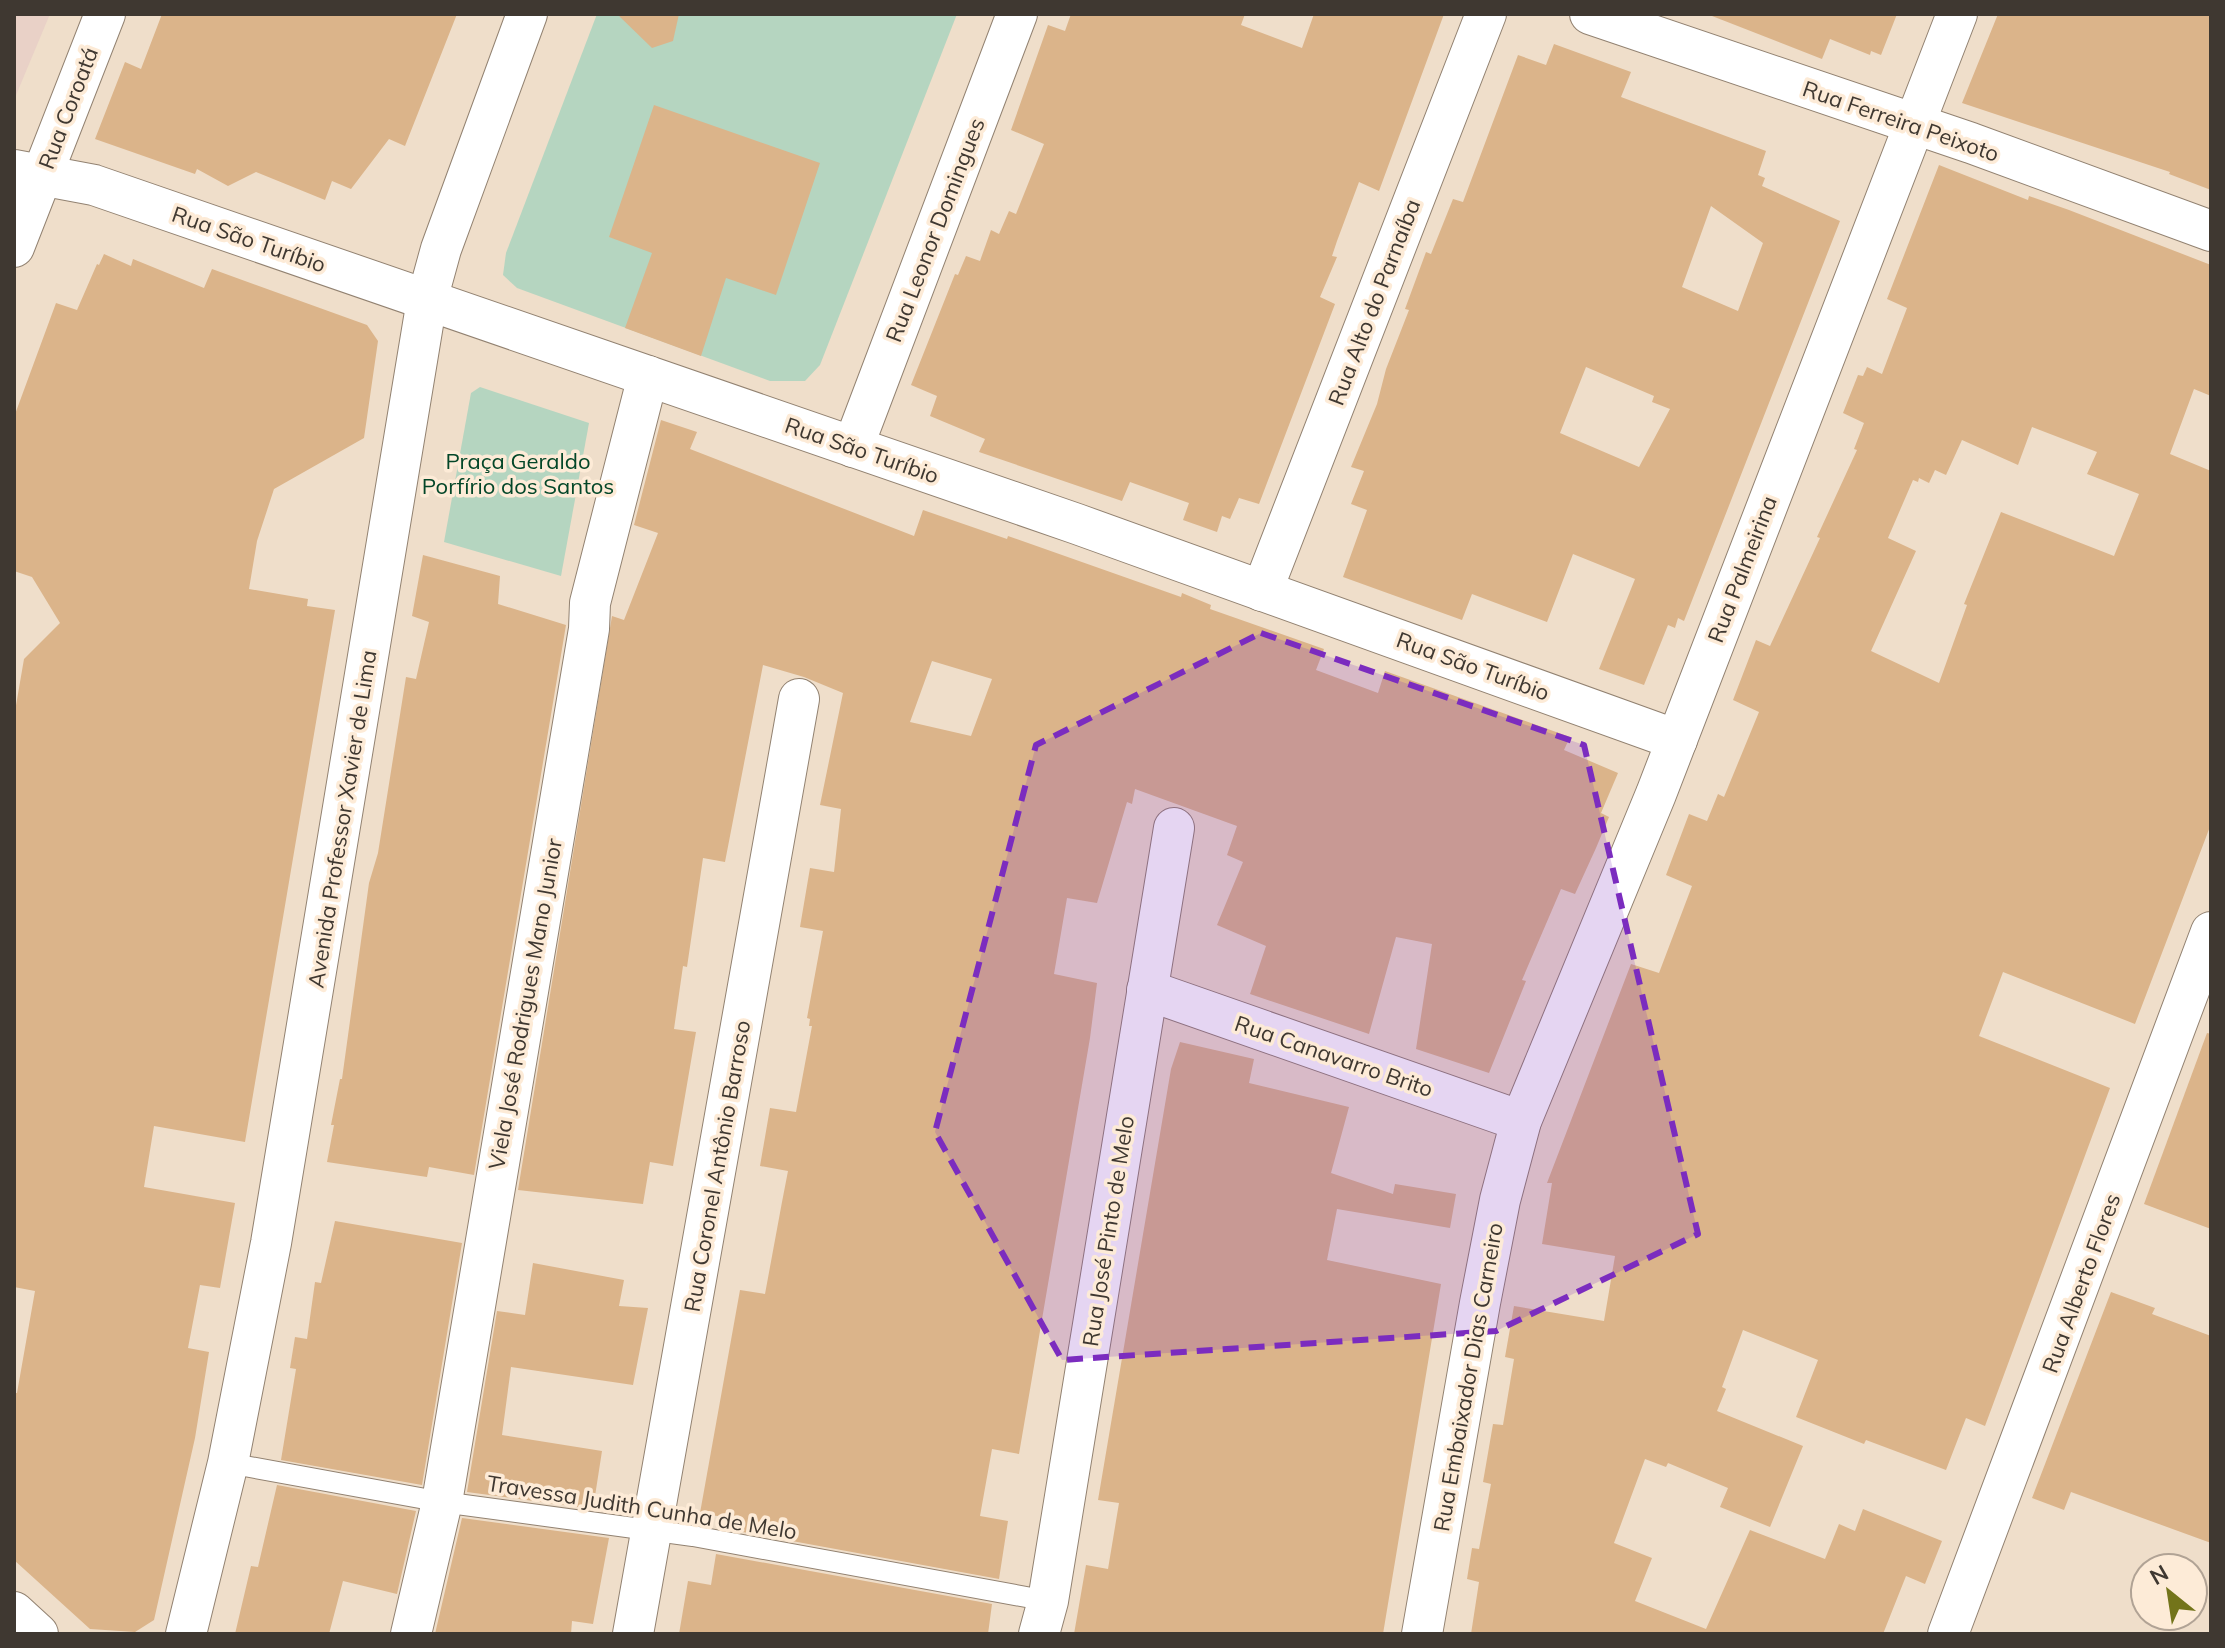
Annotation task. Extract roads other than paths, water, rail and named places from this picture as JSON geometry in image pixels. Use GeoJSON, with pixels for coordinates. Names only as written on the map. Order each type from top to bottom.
{"type":"FeatureCollection","features":[{"type":"Feature","properties":{"kind":"street","name":"Rua Coroatá"},"geometry":{"type":"LineString","coordinates":[[14,247],[28,173],[105,14]]}},
{"type":"Feature","properties":{"kind":"street","name":"Avenida Professor Xavier de Lima"},"geometry":{"type":"LineString","coordinates":[[186,1634],[228,1463],[271,1243],[427,300],[441,249],[527,14]]}},
{"type":"Feature","properties":{"kind":"street","name":"Rua Leonor Domingues"},"geometry":{"type":"LineString","coordinates":[[853,447],[1017,14]]}},
{"type":"Feature","properties":{"kind":"street","name":"Rua Alto do Parnaíba"},"geometry":{"type":"LineString","coordinates":[[1262,591],[1486,14]]}},
{"type":"Feature","properties":{"kind":"street","name":"Rua Ferreira Peixoto"},"geometry":{"type":"LineString","coordinates":[[1590,14],[1913,124],[2211,231]]}},
{"type":"Feature","properties":{"kind":"street","name":"Rua Palmeirina"},"geometry":{"type":"LineString","coordinates":[[1521,1121],[1677,740],[1957,14]]}},
{"type":"Feature","properties":{"kind":"street","name":"Rua São Turíbio"},"geometry":{"type":"LineString","coordinates":[[28,173],[94,185],[853,447],[1677,740]]}},
{"type":"Feature","properties":{"kind":"street","name":"Viela José Rodrigues Mano Junior"},"geometry":{"type":"LineString","coordinates":[[411,1634],[442,1502],[589,629],[590,603],[648,376]]}},
{"type":"Feature","properties":{"kind":"street","name":"Rua Coronel Antônio Barroso"},"geometry":{"type":"LineString","coordinates":[[633,1634],[799,699]]}},
{"type":"Feature","properties":{"kind":"street","name":"Rua José Pinto de Melo"},"geometry":{"type":"LineString","coordinates":[[1043,1618],[1174,828]]}},
{"type":"Feature","properties":{"kind":"street","name":"Rua Alberto Flores"},"geometry":{"type":"LineString","coordinates":[[1948,1634],[2211,932]]}},
{"type":"Feature","properties":{"kind":"street","name":"Rua Canavarro Brito"},"geometry":{"type":"LineString","coordinates":[[1147,990],[1521,1121]]}},
{"type":"Feature","properties":{"kind":"street","name":"Rua Embaixador Dias Carneiro"},"geometry":{"type":"LineString","coordinates":[[1422,1634],[1480,1303],[1500,1200],[1521,1121]]}},
{"type":"Feature","properties":{"kind":"street"},"geometry":{"type":"LineString","coordinates":[[14,1612],[38,1634]]}},
{"type":"Feature","properties":{"kind":"lane","name":"Travessa Judith Cunha de Melo"},"geometry":{"type":"LineString","coordinates":[[228,1463],[442,1502],[693,1536],[1043,1618]]}},
{"type":"Feature","properties":{"kind":"park label","name":"Praça Geraldo Porfírio dos Santos"},"geometry":{"type":"Point","coordinates":[518,474]}}]}
